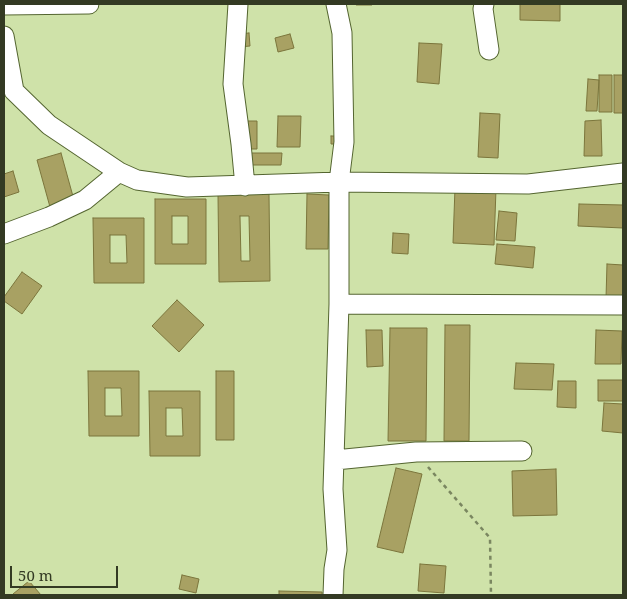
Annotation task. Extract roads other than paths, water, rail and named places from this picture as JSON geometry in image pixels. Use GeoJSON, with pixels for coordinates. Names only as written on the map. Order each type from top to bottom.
{"type":"FeatureCollection","features":[{"type":"Feature","properties":{"kind":"street"},"geometry":{"type":"LineString","coordinates":[[4,5],[90,4]]}},
{"type":"Feature","properties":{"kind":"street"},"geometry":{"type":"LineString","coordinates":[[238,4],[233,84],[245,186]]}},
{"type":"Feature","properties":{"kind":"street"},"geometry":{"type":"LineString","coordinates":[[333,595],[337,550],[333,488],[339,304],[339,182],[344,142],[342,33],[336,4]]}},
{"type":"Feature","properties":{"kind":"street"},"geometry":{"type":"LineString","coordinates":[[484,4],[483,9],[489,50]]}},
{"type":"Feature","properties":{"kind":"street"},"geometry":{"type":"LineString","coordinates":[[4,36],[9,93],[49,124],[119,172],[137,180],[187,187],[245,186],[302,182],[528,184],[623,173]]}},
{"type":"Feature","properties":{"kind":"street"},"geometry":{"type":"LineString","coordinates":[[4,234],[49,217],[85,200],[119,172]]}},
{"type":"Feature","properties":{"kind":"street"},"geometry":{"type":"LineString","coordinates":[[339,304],[623,305]]}},
{"type":"Feature","properties":{"kind":"street"},"geometry":{"type":"LineString","coordinates":[[335,460],[416,452],[522,451]]}}]}
